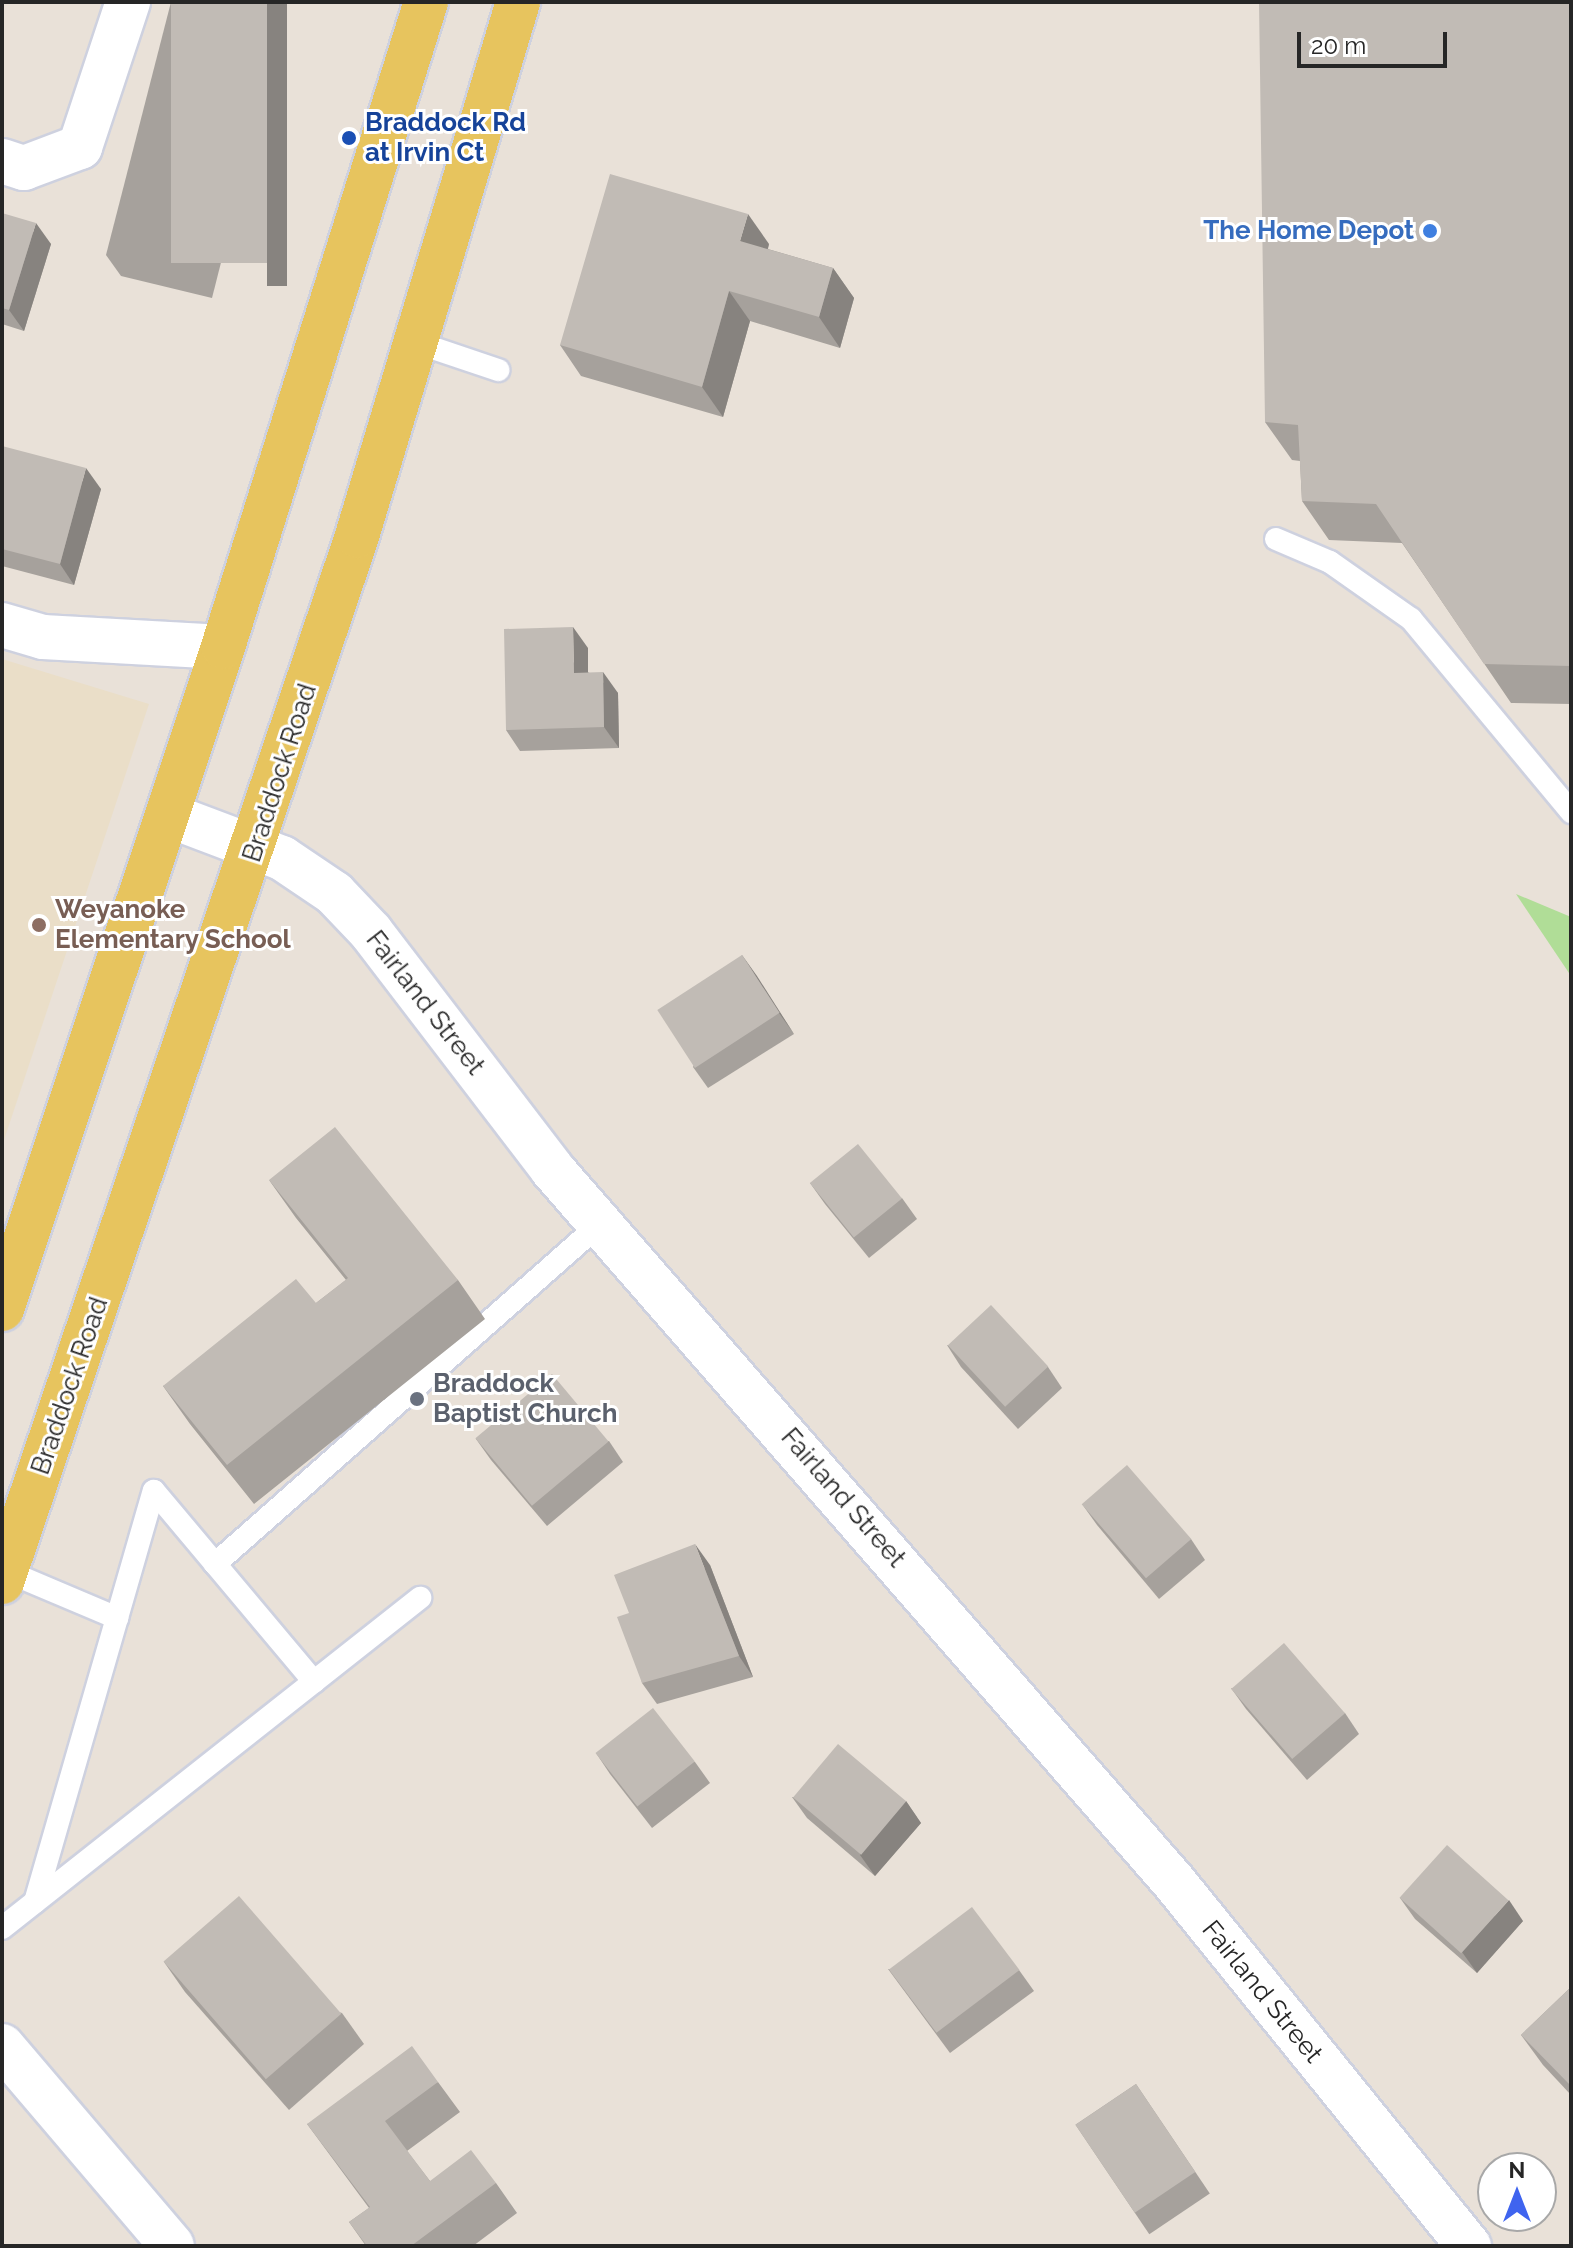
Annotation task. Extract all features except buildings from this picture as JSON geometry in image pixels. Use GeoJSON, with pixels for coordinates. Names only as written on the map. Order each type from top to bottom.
{"type":"FeatureCollection","features":[{"type":"Feature","properties":{"kind":"main road"},"geometry":{"type":"LineString","coordinates":[[2,1309],[223,647],[426,2]]}},
{"type":"Feature","properties":{"kind":"main road","name":"Braddock Road"},"geometry":{"type":"LineString","coordinates":[[4,1576],[256,847],[518,2]]}},
{"type":"Feature","properties":{"kind":"street"},"geometry":{"type":"LineString","coordinates":[[13,165],[80,147],[128,2]]}},
{"type":"Feature","properties":{"kind":"street"},"geometry":{"type":"LineString","coordinates":[[2,625],[43,637],[223,647]]}},
{"type":"Feature","properties":{"kind":"street","name":"Fairland Street"},"geometry":{"type":"LineString","coordinates":[[168,815],[256,847],[334,893],[371,932],[601,1223],[1174,1882],[1469,2246]]}},
{"type":"Feature","properties":{"kind":"street"},"geometry":{"type":"LineString","coordinates":[[2,2046],[172,2246]]}},
{"type":"Feature","properties":{"kind":"lane"},"geometry":{"type":"LineString","coordinates":[[415,342],[498,370]]}},
{"type":"Feature","properties":{"kind":"lane"},"geometry":{"type":"LineString","coordinates":[[1276,539],[1330,562],[1411,619],[1571,812]]}},
{"type":"Feature","properties":{"kind":"lane"},"geometry":{"type":"LineString","coordinates":[[215,1564],[601,1223]]}},
{"type":"Feature","properties":{"kind":"lane"},"geometry":{"type":"LineString","coordinates":[[35,1902],[154,1491],[314,1682]]}},
{"type":"Feature","properties":{"kind":"lane"},"geometry":{"type":"LineString","coordinates":[[4,1576],[117,1618]]}},
{"type":"Feature","properties":{"kind":"lane"},"geometry":{"type":"LineString","coordinates":[[2,1928],[420,1598]]}},
{"type":"Feature","properties":{"kind":"shaded area","name":"Weyanoke Elementary School"},"geometry":{"type":"Polygon","coordinates":[[[2,659],[149,704],[2,1146],[2,659]]]}},
{"type":"Feature","properties":{"kind":"green space"},"geometry":{"type":"Polygon","coordinates":[[[1516,894],[1571,917],[1571,976],[1516,894]]]}},
{"type":"Feature","properties":{"kind":"place","name":"Braddock Rd at Irvin Ct"},"geometry":{"type":"Point","coordinates":[349,138]}},
{"type":"Feature","properties":{"kind":"place","name":"The Home Depot"},"geometry":{"type":"Point","coordinates":[1430,231]}},
{"type":"Feature","properties":{"kind":"place","name":"Weyanoke Elementary School"},"geometry":{"type":"Point","coordinates":[39,925]}},
{"type":"Feature","properties":{"kind":"place","name":"Braddock Baptist Church"},"geometry":{"type":"Point","coordinates":[417,1399]}}]}
